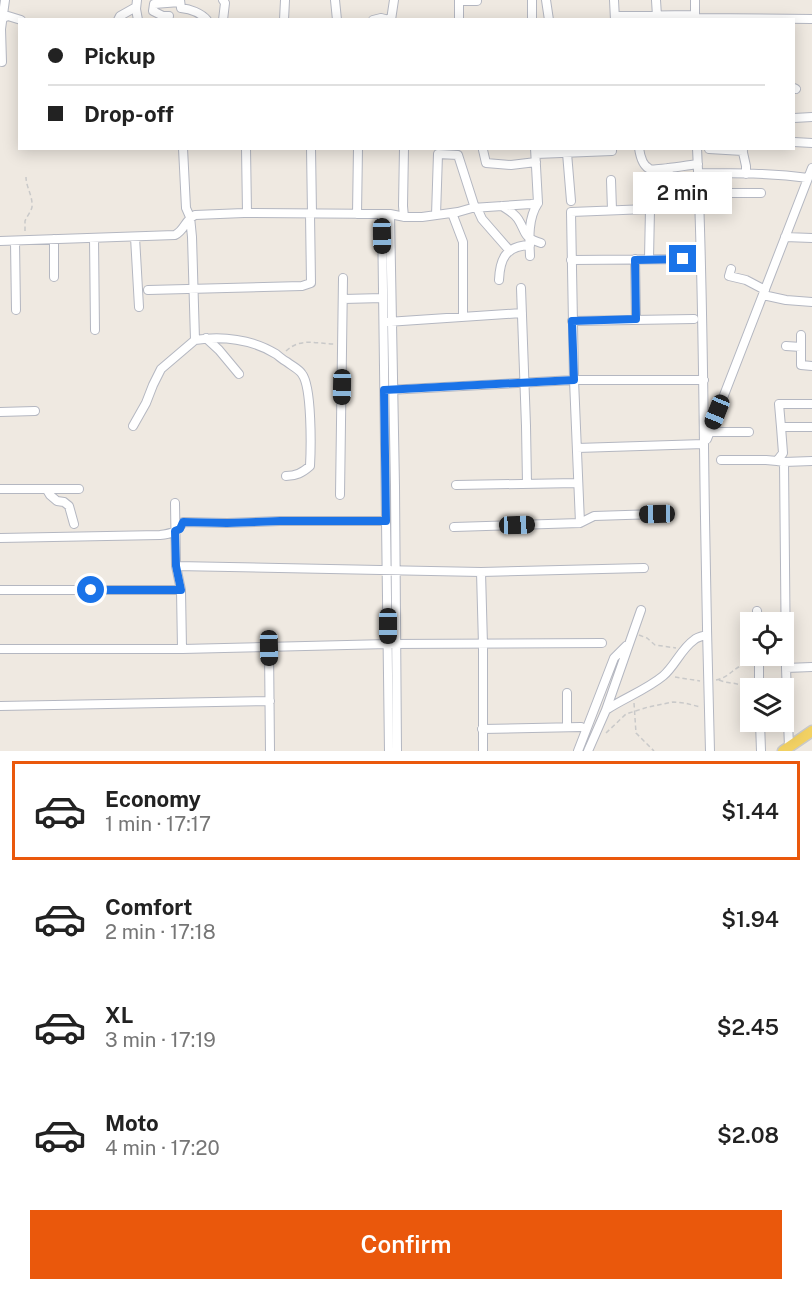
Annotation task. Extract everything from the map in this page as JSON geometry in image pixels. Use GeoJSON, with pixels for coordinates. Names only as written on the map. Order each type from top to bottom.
{"type":"FeatureCollection","features":[{"type":"Feature","properties":{"kind":"main road"},"geometry":{"type":"LineString","coordinates":[[789,750],[812,731]]}},
{"type":"Feature","properties":{"kind":"main road"},"geometry":{"type":"LineString","coordinates":[[789,750],[812,739]]}},
{"type":"Feature","properties":{"kind":"street"},"geometry":{"type":"LineString","coordinates":[[2,63],[1,18],[5,0]]}},
{"type":"Feature","properties":{"kind":"street"},"geometry":{"type":"LineString","coordinates":[[223,0],[224,15]]}},
{"type":"Feature","properties":{"kind":"street"},"geometry":{"type":"LineString","coordinates":[[284,18],[285,0]]}},
{"type":"Feature","properties":{"kind":"street"},"geometry":{"type":"LineString","coordinates":[[335,0],[337,18]]}},
{"type":"Feature","properties":{"kind":"street"},"geometry":{"type":"LineString","coordinates":[[390,18],[394,0]]}},
{"type":"Feature","properties":{"kind":"street"},"geometry":{"type":"LineString","coordinates":[[532,0],[532,18]]}},
{"type":"Feature","properties":{"kind":"street"},"geometry":{"type":"LineString","coordinates":[[546,0],[549,18]]}},
{"type":"Feature","properties":{"kind":"street"},"geometry":{"type":"LineString","coordinates":[[614,0],[615,18],[657,16],[695,18],[695,0]]}},
{"type":"Feature","properties":{"kind":"street"},"geometry":{"type":"LineString","coordinates":[[656,0],[657,16]]}},
{"type":"Feature","properties":{"kind":"street"},"geometry":{"type":"LineString","coordinates":[[169,16],[153,11],[154,4],[180,1],[181,8],[206,18]]}},
{"type":"Feature","properties":{"kind":"street"},"geometry":{"type":"LineString","coordinates":[[459,18],[459,1],[477,1]]}},
{"type":"Feature","properties":{"kind":"street"},"geometry":{"type":"LineString","coordinates":[[119,18],[137,4]]}},
{"type":"Feature","properties":{"kind":"street"},"geometry":{"type":"LineString","coordinates":[[1,18],[8,16],[18,19]]}},
{"type":"Feature","properties":{"kind":"street"},"geometry":{"type":"LineString","coordinates":[[795,19],[812,19]]}},
{"type":"Feature","properties":{"kind":"street"},"geometry":{"type":"LineString","coordinates":[[795,118],[812,117]]}},
{"type":"Feature","properties":{"kind":"street"},"geometry":{"type":"LineString","coordinates":[[795,142],[812,143]]}},
{"type":"Feature","properties":{"kind":"street"},"geometry":{"type":"LineString","coordinates":[[183,150],[186,208],[190,217],[195,340]]}},
{"type":"Feature","properties":{"kind":"street"},"geometry":{"type":"LineString","coordinates":[[246,150],[247,213]]}},
{"type":"Feature","properties":{"kind":"street"},"geometry":{"type":"LineString","coordinates":[[148,290],[311,284],[311,150]]}},
{"type":"Feature","properties":{"kind":"street"},"geometry":{"type":"LineString","coordinates":[[357,214],[358,150]]}},
{"type":"Feature","properties":{"kind":"street"},"geometry":{"type":"LineString","coordinates":[[404,150],[403,206],[405,217]]}},
{"type":"Feature","properties":{"kind":"street"},"geometry":{"type":"LineString","coordinates":[[483,150],[486,163],[511,165],[536,155],[612,150]]}},
{"type":"Feature","properties":{"kind":"street"},"geometry":{"type":"LineString","coordinates":[[640,150],[644,163],[650,169],[681,165],[746,174],[779,174],[808,183]]}},
{"type":"Feature","properties":{"kind":"street"},"geometry":{"type":"LineString","coordinates":[[697,150],[704,380],[710,751]]}},
{"type":"Feature","properties":{"kind":"street"},"geometry":{"type":"LineString","coordinates":[[743,150],[746,174]]}},
{"type":"Feature","properties":{"kind":"street"},"geometry":{"type":"LineString","coordinates":[[567,153],[571,201]]}},
{"type":"Feature","properties":{"kind":"street"},"geometry":{"type":"LineString","coordinates":[[436,215],[438,154],[458,155],[482,219],[510,250]]}},
{"type":"Feature","properties":{"kind":"street"},"geometry":{"type":"LineString","coordinates":[[530,256],[531,220],[538,203],[536,155]]}},
{"type":"Feature","properties":{"kind":"street"},"geometry":{"type":"LineString","coordinates":[[668,168],[670,181],[677,189],[677,208]]}},
{"type":"Feature","properties":{"kind":"street"},"geometry":{"type":"LineString","coordinates":[[704,444],[812,168]]}},
{"type":"Feature","properties":{"kind":"street"},"geometry":{"type":"LineString","coordinates":[[612,180],[612,210]]}},
{"type":"Feature","properties":{"kind":"street"},"geometry":{"type":"LineString","coordinates":[[580,523],[572,321],[571,212],[677,208],[700,203],[705,194],[760,193]]}},
{"type":"Feature","properties":{"kind":"street"},"geometry":{"type":"LineString","coordinates":[[0,241],[175,235],[180,232],[190,217],[195,215],[386,214],[422,217],[476,208],[538,203]]}},
{"type":"Feature","properties":{"kind":"street"},"geometry":{"type":"LineString","coordinates":[[502,206],[517,217],[530,242]]}},
{"type":"Feature","properties":{"kind":"street"},"geometry":{"type":"LineString","coordinates":[[649,259],[650,209]]}},
{"type":"Feature","properties":{"kind":"street"},"geometry":{"type":"LineString","coordinates":[[452,213],[463,242],[463,317]]}},
{"type":"Feature","properties":{"kind":"street"},"geometry":{"type":"LineString","coordinates":[[386,214],[383,298],[388,322]]}},
{"type":"Feature","properties":{"kind":"street"},"geometry":{"type":"LineString","coordinates":[[386,214],[388,322],[386,521],[392,571]]}},
{"type":"Feature","properties":{"kind":"street"},"geometry":{"type":"LineString","coordinates":[[135,237],[139,307]]}},
{"type":"Feature","properties":{"kind":"street"},"geometry":{"type":"LineString","coordinates":[[785,237],[812,238]]}},
{"type":"Feature","properties":{"kind":"street"},"geometry":{"type":"LineString","coordinates":[[94,238],[95,330]]}},
{"type":"Feature","properties":{"kind":"street"},"geometry":{"type":"LineString","coordinates":[[15,240],[16,310]]}},
{"type":"Feature","properties":{"kind":"street"},"geometry":{"type":"LineString","coordinates":[[54,240],[54,277]]}},
{"type":"Feature","properties":{"kind":"street"},"geometry":{"type":"LineString","coordinates":[[499,280],[500,266],[510,250],[530,242],[541,243]]}},
{"type":"Feature","properties":{"kind":"street"},"geometry":{"type":"LineString","coordinates":[[571,260],[700,259]]}},
{"type":"Feature","properties":{"kind":"street"},"geometry":{"type":"LineString","coordinates":[[635,260],[636,319]]}},
{"type":"Feature","properties":{"kind":"street"},"geometry":{"type":"LineString","coordinates":[[731,269],[729,276],[746,280],[764,292],[786,300],[812,302]]}},
{"type":"Feature","properties":{"kind":"street"},"geometry":{"type":"LineString","coordinates":[[340,495],[343,279]]}},
{"type":"Feature","properties":{"kind":"street"},"geometry":{"type":"LineString","coordinates":[[521,288],[527,484]]}},
{"type":"Feature","properties":{"kind":"street"},"geometry":{"type":"LineString","coordinates":[[343,299],[383,298]]}},
{"type":"Feature","properties":{"kind":"street"},"geometry":{"type":"LineString","coordinates":[[388,322],[522,313]]}},
{"type":"Feature","properties":{"kind":"street"},"geometry":{"type":"LineString","coordinates":[[572,321],[694,319]]}},
{"type":"Feature","properties":{"kind":"street"},"geometry":{"type":"LineString","coordinates":[[801,335],[801,365],[812,366]]}},
{"type":"Feature","properties":{"kind":"street"},"geometry":{"type":"LineString","coordinates":[[206,338],[239,374]]}},
{"type":"Feature","properties":{"kind":"street"},"geometry":{"type":"LineString","coordinates":[[134,426],[161,369],[195,340],[222,338],[243,341],[265,348],[302,374],[306,387],[310,426],[310,466],[302,473],[286,476]]}},
{"type":"Feature","properties":{"kind":"street"},"geometry":{"type":"LineString","coordinates":[[786,346],[801,347]]}},
{"type":"Feature","properties":{"kind":"street"},"geometry":{"type":"LineString","coordinates":[[388,390],[574,380],[704,380]]}},
{"type":"Feature","properties":{"kind":"street"},"geometry":{"type":"LineString","coordinates":[[388,390],[392,571],[389,751]]}},
{"type":"Feature","properties":{"kind":"street"},"geometry":{"type":"LineString","coordinates":[[789,750],[780,404],[812,404]]}},
{"type":"Feature","properties":{"kind":"street"},"geometry":{"type":"LineString","coordinates":[[0,412],[36,411]]}},
{"type":"Feature","properties":{"kind":"street"},"geometry":{"type":"LineString","coordinates":[[782,427],[812,427]]}},
{"type":"Feature","properties":{"kind":"street"},"geometry":{"type":"LineString","coordinates":[[710,432],[749,432]]}},
{"type":"Feature","properties":{"kind":"street"},"geometry":{"type":"LineString","coordinates":[[577,448],[704,444]]}},
{"type":"Feature","properties":{"kind":"street"},"geometry":{"type":"LineString","coordinates":[[783,462],[794,456],[811,456],[812,454]]}},
{"type":"Feature","properties":{"kind":"street"},"geometry":{"type":"LineString","coordinates":[[721,460],[812,461]]}},
{"type":"Feature","properties":{"kind":"street"},"geometry":{"type":"LineString","coordinates":[[456,485],[578,483]]}},
{"type":"Feature","properties":{"kind":"street"},"geometry":{"type":"LineString","coordinates":[[0,489],[79,489]]}},
{"type":"Feature","properties":{"kind":"street"},"geometry":{"type":"LineString","coordinates":[[64,489],[65,503]]}},
{"type":"Feature","properties":{"kind":"street"},"geometry":{"type":"LineString","coordinates":[[47,490],[57,501],[69,506],[74,524]]}},
{"type":"Feature","properties":{"kind":"street"},"geometry":{"type":"LineString","coordinates":[[175,503],[176,566],[181,590],[182,649]]}},
{"type":"Feature","properties":{"kind":"street"},"geometry":{"type":"LineString","coordinates":[[454,527],[580,523],[594,516],[657,514]]}},
{"type":"Feature","properties":{"kind":"street"},"geometry":{"type":"LineString","coordinates":[[0,538],[166,535],[180,529],[183,522],[386,521]]}},
{"type":"Feature","properties":{"kind":"street"},"geometry":{"type":"LineString","coordinates":[[176,566],[481,572],[644,568]]}},
{"type":"Feature","properties":{"kind":"street"},"geometry":{"type":"LineString","coordinates":[[481,572],[483,751]]}},
{"type":"Feature","properties":{"kind":"street"},"geometry":{"type":"LineString","coordinates":[[0,590],[181,590]]}},
{"type":"Feature","properties":{"kind":"street"},"geometry":{"type":"LineString","coordinates":[[588,751],[606,710],[641,610]]}},
{"type":"Feature","properties":{"kind":"street"},"geometry":{"type":"LineString","coordinates":[[606,710],[665,674],[694,639],[707,635]]}},
{"type":"Feature","properties":{"kind":"street"},"geometry":{"type":"LineString","coordinates":[[578,751],[614,658],[631,637]]}},
{"type":"Feature","properties":{"kind":"street"},"geometry":{"type":"LineString","coordinates":[[0,649],[182,649],[392,644],[602,643]]}},
{"type":"Feature","properties":{"kind":"street"},"geometry":{"type":"LineString","coordinates":[[392,644],[397,751]]}},
{"type":"Feature","properties":{"kind":"street"},"geometry":{"type":"LineString","coordinates":[[269,648],[270,751]]}},
{"type":"Feature","properties":{"kind":"street"},"geometry":{"type":"LineString","coordinates":[[786,668],[812,668]]}},
{"type":"Feature","properties":{"kind":"street"},"geometry":{"type":"LineString","coordinates":[[567,693],[567,727]]}},
{"type":"Feature","properties":{"kind":"street"},"geometry":{"type":"LineString","coordinates":[[0,706],[270,701]]}},
{"type":"Feature","properties":{"kind":"street"},"geometry":{"type":"LineString","coordinates":[[482,729],[582,727]]}},
{"type":"Feature","properties":{"kind":"street"},"geometry":{"type":"LineString","coordinates":[[760,732],[761,751]]}},
{"type":"Feature","properties":{"kind":"path"},"geometry":{"type":"LineString","coordinates":[[26,177],[26,186],[32,205],[26,220],[25,232],[28,240]]}},
{"type":"Feature","properties":{"kind":"path"},"geometry":{"type":"LineString","coordinates":[[281,358],[293,344],[342,343]]}},
{"type":"Feature","properties":{"kind":"path"},"geometry":{"type":"LineString","coordinates":[[631,637],[647,638],[655,645],[685,649]]}},
{"type":"Feature","properties":{"kind":"path"},"geometry":{"type":"LineString","coordinates":[[665,674],[678,678],[718,680],[729,676],[740,665]]}},
{"type":"Feature","properties":{"kind":"path"},"geometry":{"type":"LineString","coordinates":[[718,680],[740,685]]}},
{"type":"Feature","properties":{"kind":"path"},"geometry":{"type":"LineString","coordinates":[[634,694],[636,733],[654,751]]}},
{"type":"Feature","properties":{"kind":"path"},"geometry":{"type":"LineString","coordinates":[[604,735],[626,714],[635,711],[673,702],[709,710]]}},
{"type":"Feature","properties":{"kind":"route"},"geometry":{"type":"LineString","coordinates":[[91,590],[181,590],[176,566],[175,531],[180,529],[183,522],[386,521],[384,390],[574,380],[572,321],[636,319],[635,260],[683,259]]}}]}
